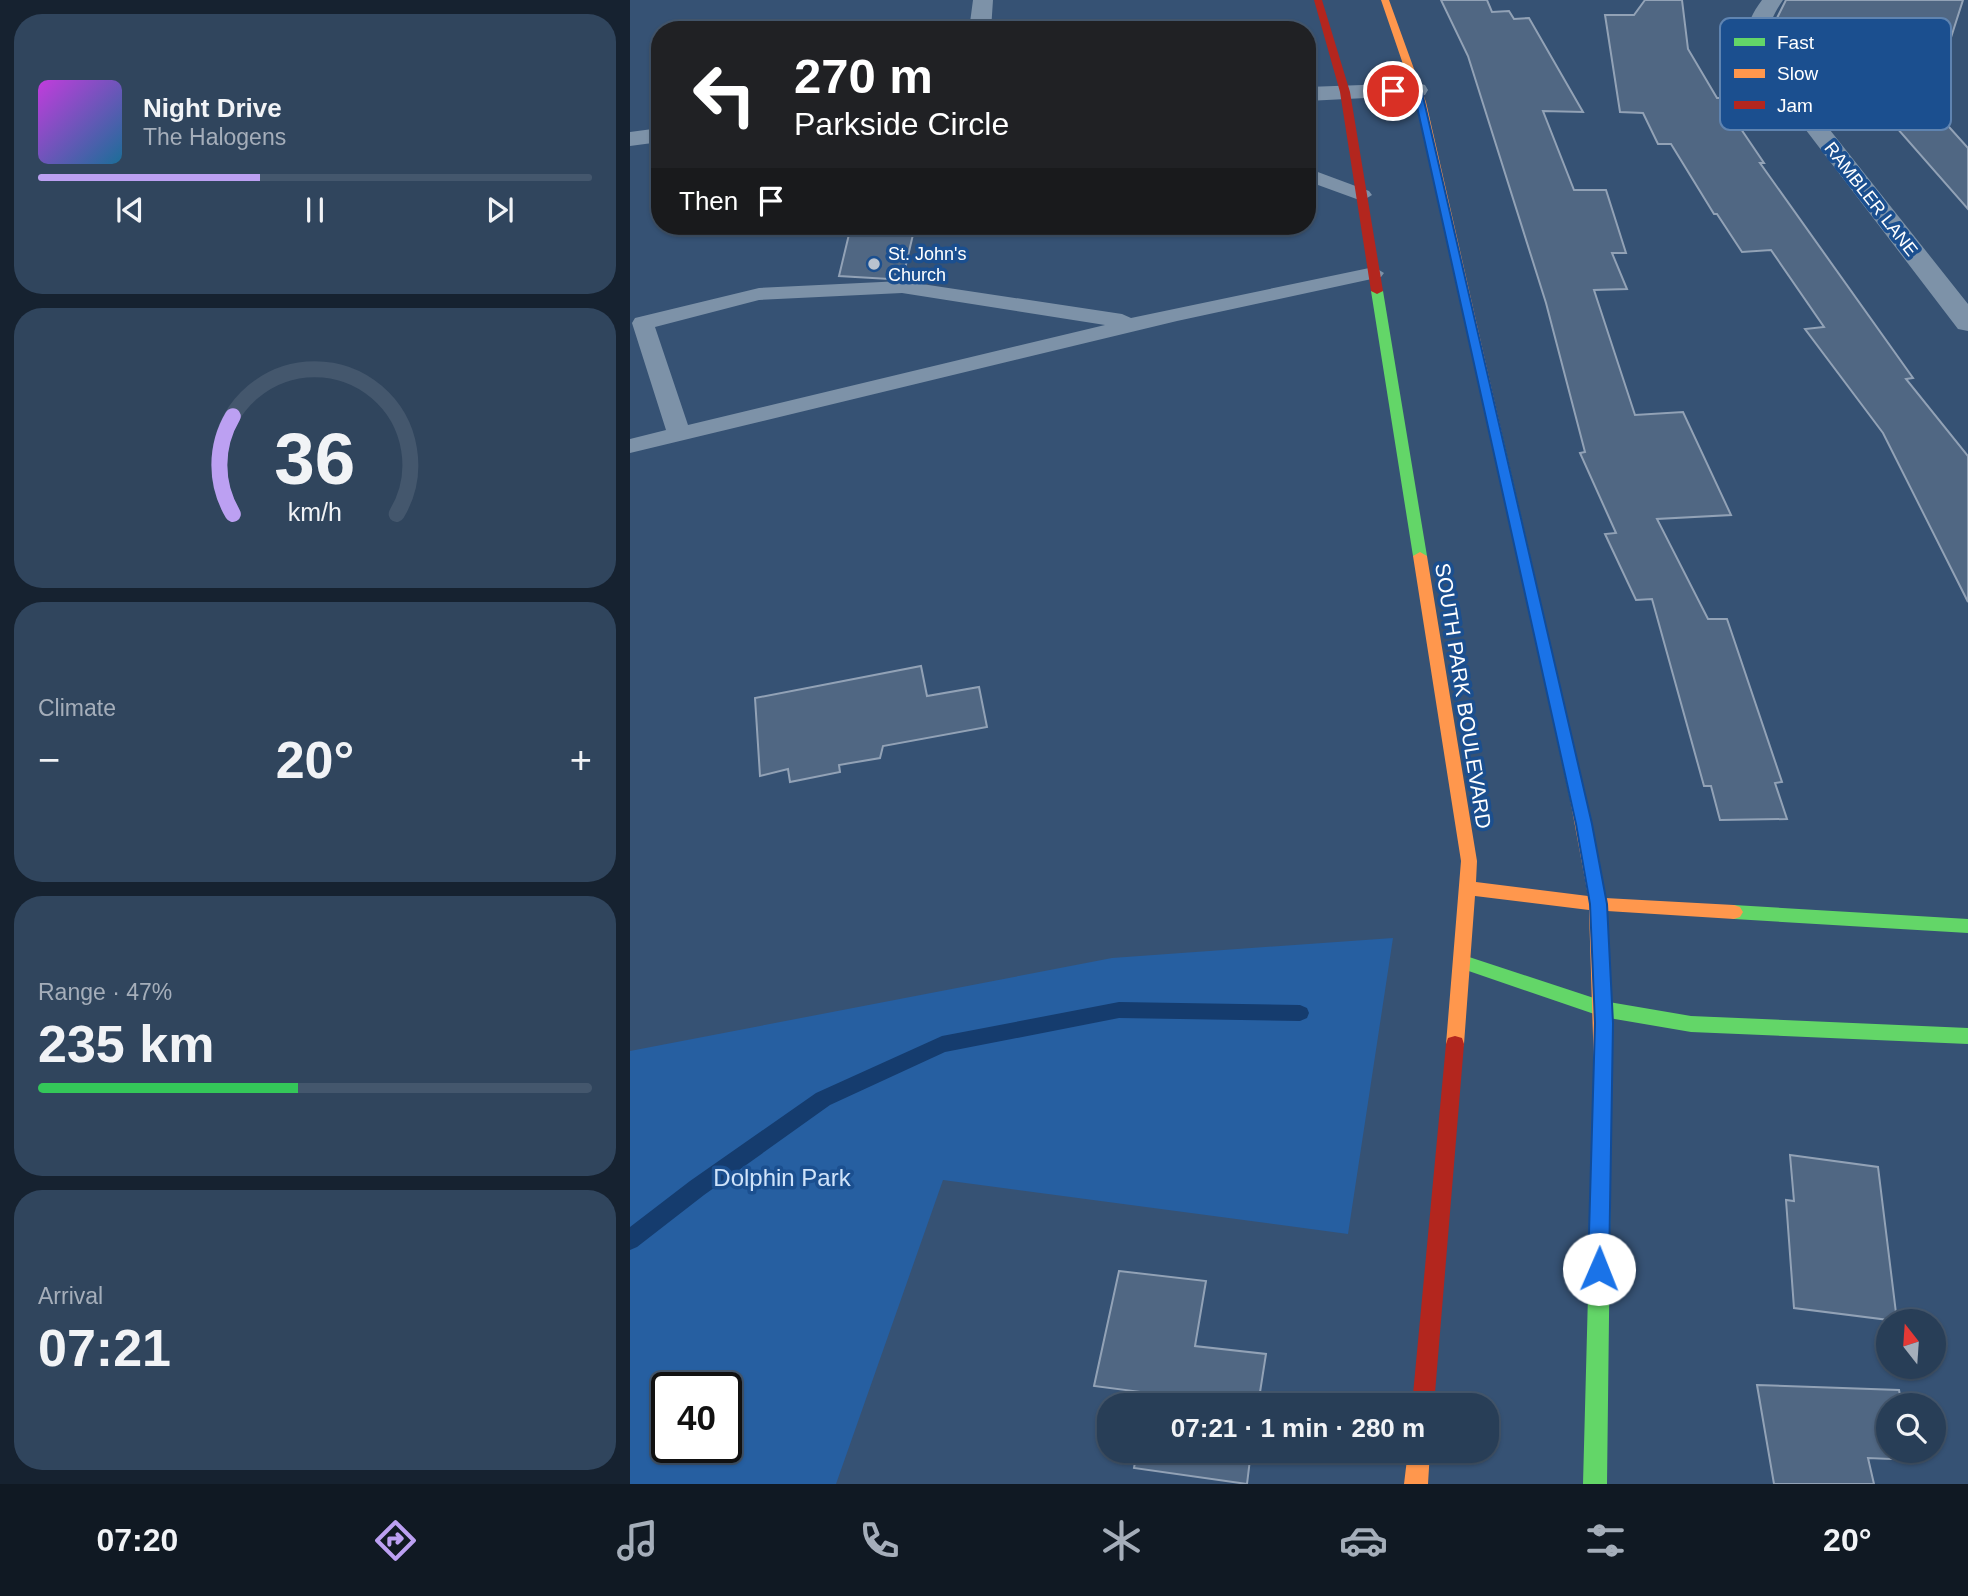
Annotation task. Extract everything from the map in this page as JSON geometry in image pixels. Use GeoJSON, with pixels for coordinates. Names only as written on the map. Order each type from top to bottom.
{"type":"FeatureCollection","features":[{"type":"Feature","properties":{"kind":"street"},"geometry":{"type":"LineString","coordinates":[[981,21],[983,0]]}},
{"type":"Feature","properties":{"kind":"street","name":"SOUTH PARK BOULEVARD"},"geometry":{"type":"LineString","coordinates":[[1318,0],[1345,92],[1469,861],[1469,888],[1424,1393]]}},
{"type":"Feature","properties":{"kind":"street"},"geometry":{"type":"LineString","coordinates":[[1385,0],[1418,90],[1581,810],[1598,904],[1603,1009],[1595,1484]]}},
{"type":"Feature","properties":{"kind":"street","name":"RAMBLER LANE"},"geometry":{"type":"LineString","coordinates":[[1758,18],[1773,0]]}},
{"type":"Feature","properties":{"kind":"street"},"geometry":{"type":"LineString","coordinates":[[1316,94],[1418,90]]}},
{"type":"Feature","properties":{"kind":"street","name":"RAMBLER LANE"},"geometry":{"type":"LineString","coordinates":[[1818,130],[1968,323]]}},
{"type":"Feature","properties":{"kind":"street"},"geometry":{"type":"LineString","coordinates":[[630,139],[651,136]]}},
{"type":"Feature","properties":{"kind":"street"},"geometry":{"type":"LineString","coordinates":[[1469,888],[1598,904],[1968,926]]}},
{"type":"Feature","properties":{"kind":"street"},"geometry":{"type":"LineString","coordinates":[[1462,962],[1603,1009],[1692,1024],[1968,1037]]}},
{"type":"Feature","properties":{"kind":"street"},"geometry":{"type":"LineString","coordinates":[[1416,1484],[1418,1463]]}},
{"type":"Feature","properties":{"kind":"lane"},"geometry":{"type":"LineString","coordinates":[[1316,177],[1362,195]]}},
{"type":"Feature","properties":{"kind":"lane"},"geometry":{"type":"LineString","coordinates":[[630,446],[1253,296],[1374,273]]}},
{"type":"Feature","properties":{"kind":"lane"},"geometry":{"type":"LineString","coordinates":[[680,434],[643,323],[759,295],[902,287],[1138,323]]}},
{"type":"Feature","properties":{"kind":"green space","name":"Dolphin Park"},"geometry":{"type":"Polygon","coordinates":[[[1393,938],[1348,1234],[943,1180],[836,1484],[630,1484],[630,1051],[1112,958],[1393,938]]]}},
{"type":"Feature","properties":{"kind":"building"},"geometry":{"type":"Polygon","coordinates":[[[1441,0],[1487,0],[1492,12],[1509,11],[1514,19],[1529,18],[1583,112],[1543,111],[1574,190],[1606,190],[1626,253],[1612,253],[1627,289],[1594,290],[1635,415],[1683,412],[1731,515],[1657,519],[1708,619],[1727,619],[1782,782],[1775,783],[1787,819],[1720,820],[1711,786],[1704,786],[1652,599],[1636,600],[1605,534],[1616,533],[1580,453],[1585,452],[1546,303],[1468,56],[1441,0]]]}},
{"type":"Feature","properties":{"kind":"building"},"geometry":{"type":"Polygon","coordinates":[[[1645,0],[1682,0],[1688,49],[1717,98],[1720,98],[1720,130],[1742,130],[1764,163],[1760,163],[1913,378],[1906,379],[1968,456],[1968,602],[1883,433],[1805,329],[1824,327],[1771,250],[1742,252],[1717,214],[1714,214],[1671,144],[1658,144],[1643,113],[1620,112],[1605,15],[1634,15],[1645,0]]]}},
{"type":"Feature","properties":{"kind":"building"},"geometry":{"type":"Polygon","coordinates":[[[1786,0],[1963,0],[1951,38],[1951,18],[1777,18],[1786,0]]]}},
{"type":"Feature","properties":{"kind":"building"},"geometry":{"type":"Polygon","coordinates":[[[1951,129],[1968,148],[1968,209],[1899,130],[1951,129]]]}},
{"type":"Feature","properties":{"kind":"building"},"geometry":{"type":"Polygon","coordinates":[[[849,235],[913,235],[904,273],[890,275],[889,279],[839,276],[849,235]]]}},
{"type":"Feature","properties":{"kind":"building"},"geometry":{"type":"Polygon","coordinates":[[[921,666],[927,696],[979,687],[987,727],[883,746],[880,758],[839,765],[840,772],[790,782],[788,769],[760,776],[755,698],[921,666]]]}},
{"type":"Feature","properties":{"kind":"building"},"geometry":{"type":"Polygon","coordinates":[[[1790,1155],[1878,1167],[1896,1309],[1876,1309],[1876,1318],[1794,1308],[1786,1200],[1794,1201],[1790,1155]]]}},
{"type":"Feature","properties":{"kind":"building"},"geometry":{"type":"Polygon","coordinates":[[[1119,1271],[1206,1281],[1195,1346],[1266,1354],[1260,1393],[1149,1393],[1094,1386],[1119,1271]]]}},
{"type":"Feature","properties":{"kind":"building"},"geometry":{"type":"Polygon","coordinates":[[[1757,1385],[1899,1390],[1900,1393],[1876,1393],[1876,1458],[1868,1458],[1874,1484],[1774,1484],[1757,1385]]]}},
{"type":"Feature","properties":{"kind":"building"},"geometry":{"type":"Polygon","coordinates":[[[1135,1463],[1250,1463],[1247,1484],[1134,1468],[1135,1463]]]}},
{"type":"Feature","properties":{"kind":"waterway"},"geometry":{"type":"LineString","coordinates":[[630,1240],[697,1188],[823,1099],[942,1044],[1119,1010],[1300,1013]]}},
{"type":"Feature","properties":{"kind":"traffic: fast"},"geometry":{"type":"LineString","coordinates":[[1377,291],[1420,556]]}},
{"type":"Feature","properties":{"kind":"traffic: fast"},"geometry":{"type":"LineString","coordinates":[[1496,434],[1578,799]]}},
{"type":"Feature","properties":{"kind":"traffic: fast"},"geometry":{"type":"LineString","coordinates":[[1734,912],[1968,926]]}},
{"type":"Feature","properties":{"kind":"traffic: fast"},"geometry":{"type":"LineString","coordinates":[[1463,962],[1603,1009],[1691,1024],[1968,1036]]}},
{"type":"Feature","properties":{"kind":"traffic: fast"},"geometry":{"type":"LineString","coordinates":[[1595,1484],[1603,1068]]}},
{"type":"Feature","properties":{"kind":"traffic: slow"},"geometry":{"type":"LineString","coordinates":[[1385,0],[1421,102],[1496,434]]}},
{"type":"Feature","properties":{"kind":"traffic: slow"},"geometry":{"type":"LineString","coordinates":[[1420,556],[1469,861],[1455,1044]]}},
{"type":"Feature","properties":{"kind":"traffic: slow"},"geometry":{"type":"LineString","coordinates":[[1578,799],[1598,904],[1603,1068]]}},
{"type":"Feature","properties":{"kind":"traffic: slow"},"geometry":{"type":"LineString","coordinates":[[1469,888],[1598,904],[1734,912]]}},
{"type":"Feature","properties":{"kind":"traffic: slow"},"geometry":{"type":"LineString","coordinates":[[1416,1484],[1418,1463]]}},
{"type":"Feature","properties":{"kind":"traffic: jam"},"geometry":{"type":"LineString","coordinates":[[1318,0],[1345,92],[1377,291]]}},
{"type":"Feature","properties":{"kind":"traffic: jam"},"geometry":{"type":"LineString","coordinates":[[1424,1393],[1455,1044]]}},
{"type":"Feature","properties":{"kind":"place","name":"St. John's Church"},"geometry":{"type":"Point","coordinates":[874,264]}},
{"type":"Feature","properties":{"kind":"route"},"geometry":{"type":"LineString","coordinates":[[1393,91],[1418,90],[1584,824],[1598,904],[1604,1023],[1599,1269]]}}]}
